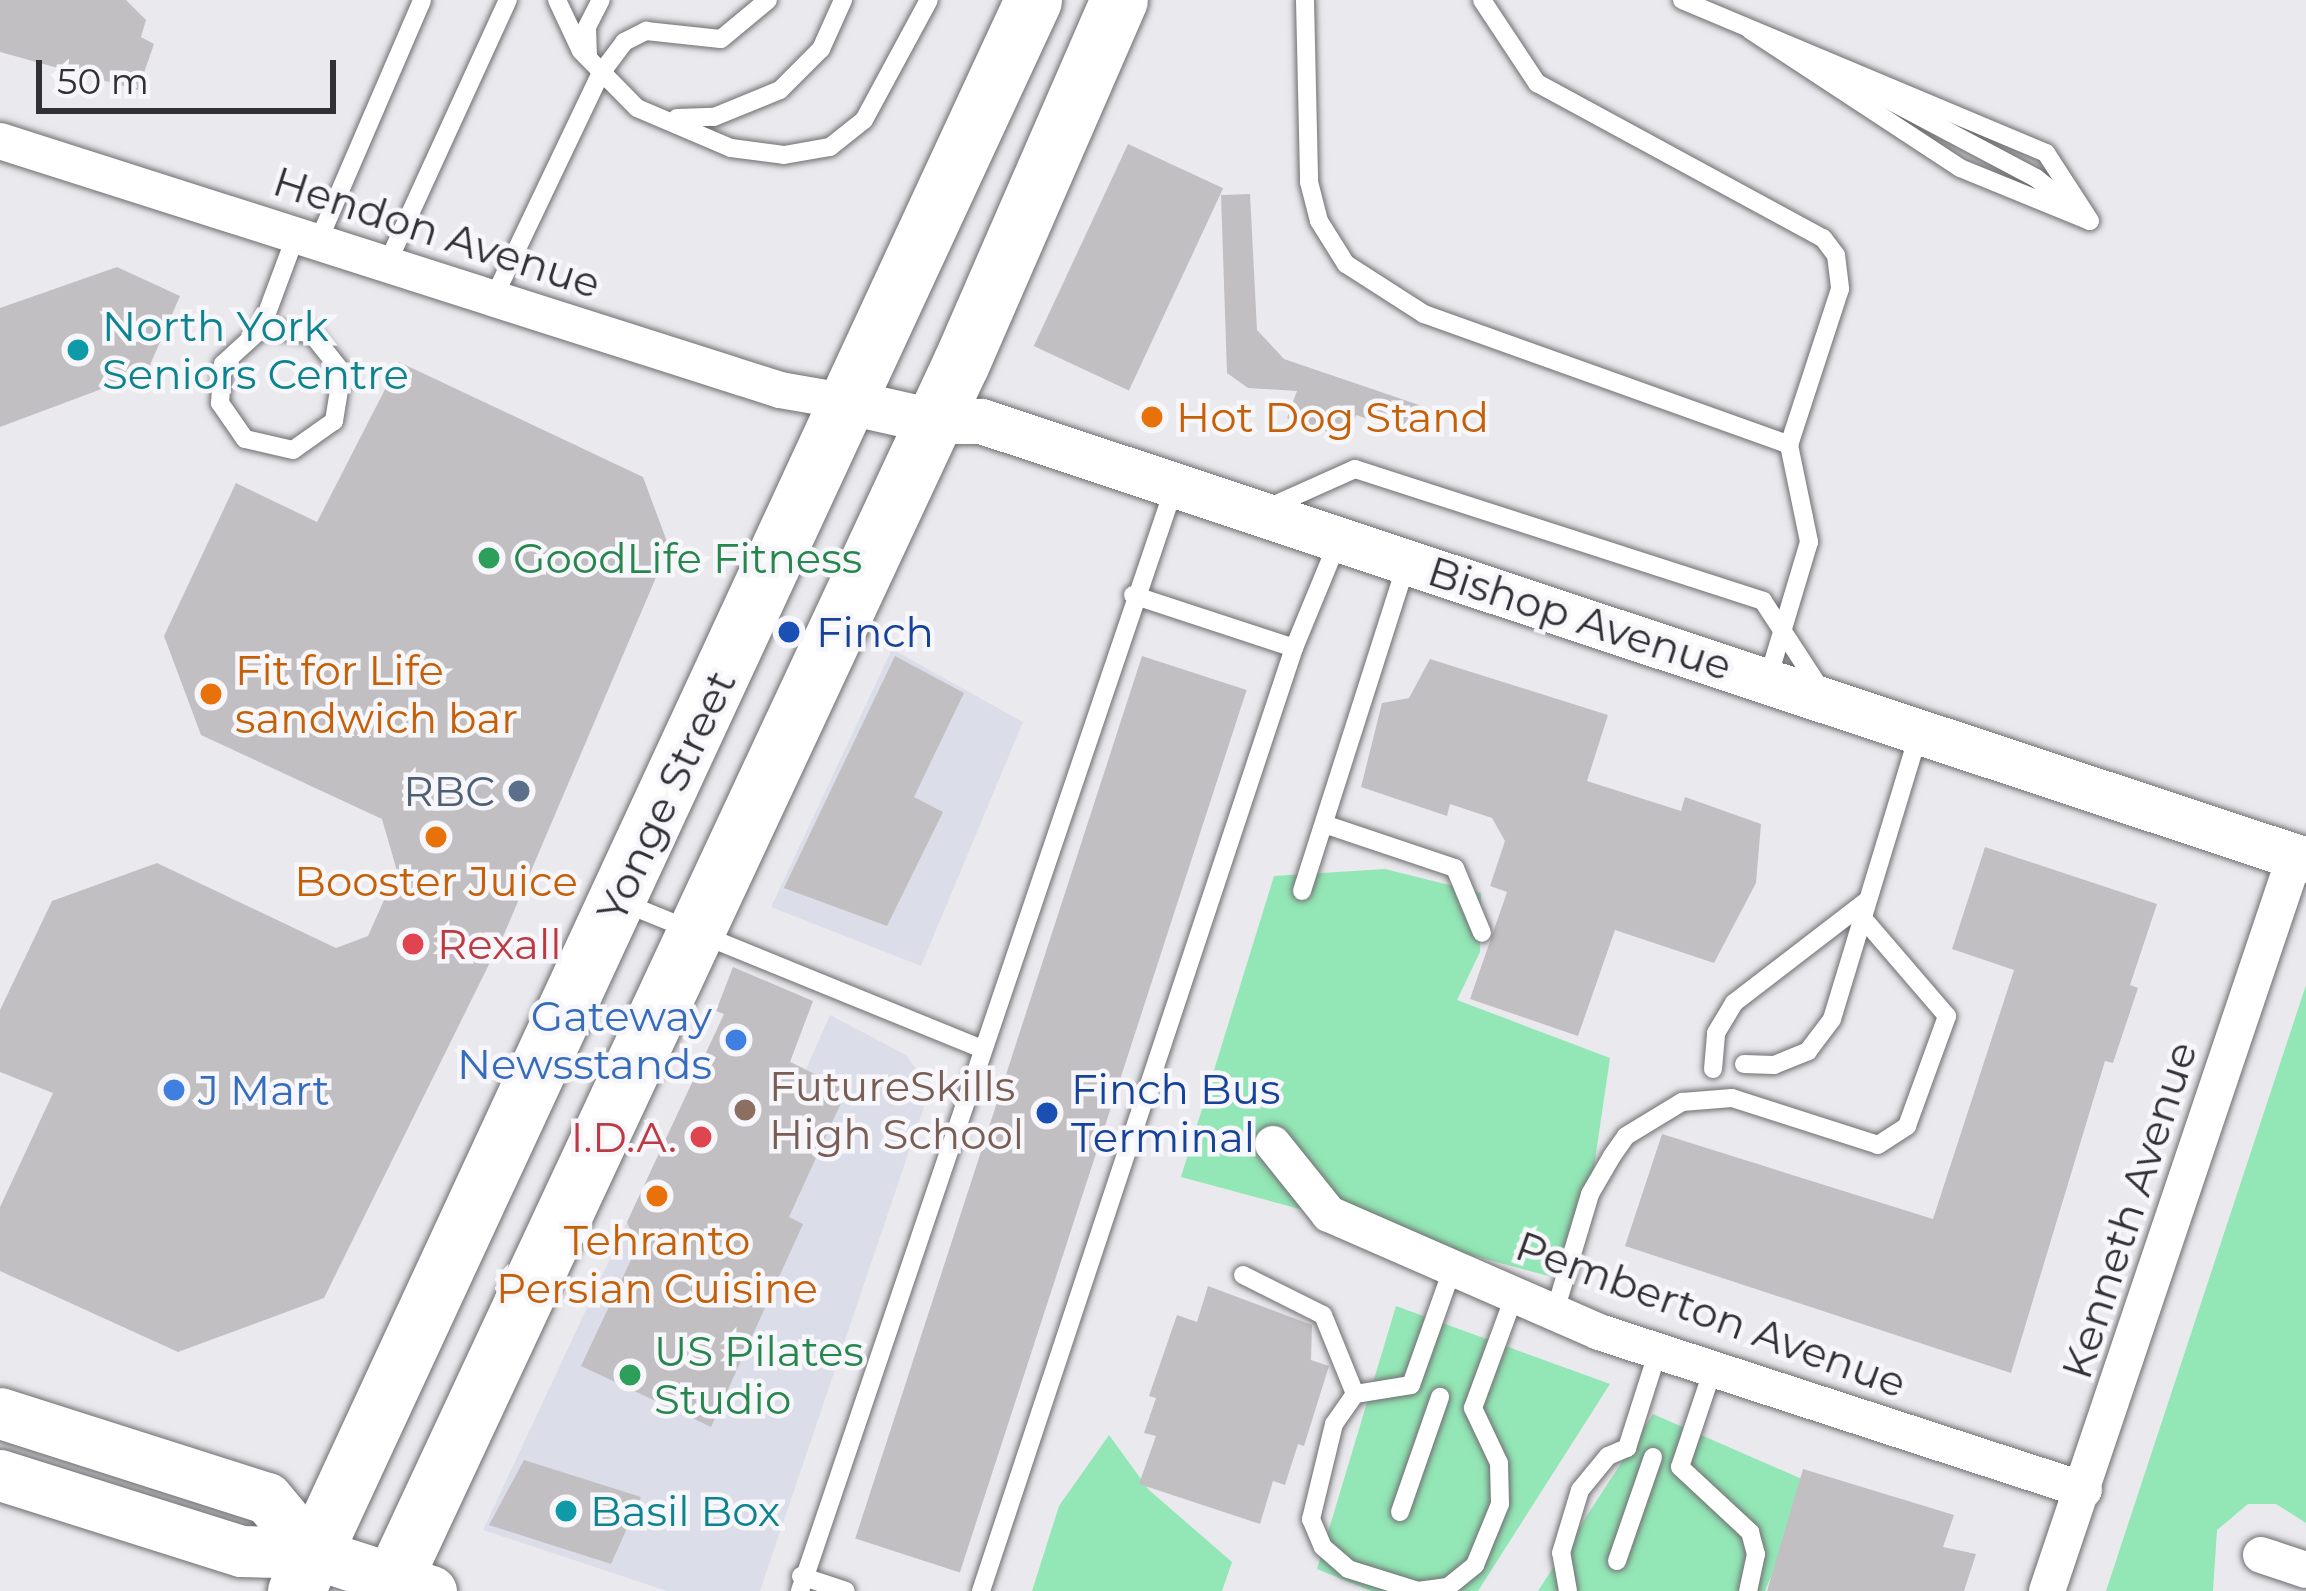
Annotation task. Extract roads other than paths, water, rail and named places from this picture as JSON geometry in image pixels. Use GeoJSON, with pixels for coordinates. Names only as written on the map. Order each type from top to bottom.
{"type":"FeatureCollection","features":[{"type":"Feature","properties":{"kind":"main road","name":"Yonge Street"},"geometry":{"type":"LineString","coordinates":[[305,1572],[1033,0]]}},
{"type":"Feature","properties":{"kind":"main road","name":"Yonge Street"},"geometry":{"type":"LineString","coordinates":[[404,1587],[1119,0]]}},
{"type":"Feature","properties":{"kind":"main road"},"geometry":{"type":"LineString","coordinates":[[0,1413],[267,1498],[305,1572]]}},
{"type":"Feature","properties":{"kind":"main road"},"geometry":{"type":"LineString","coordinates":[[0,1475],[305,1572],[404,1587]]}},
{"type":"Feature","properties":{"kind":"street","name":"Hendon Avenue"},"geometry":{"type":"LineString","coordinates":[[0,141],[780,390],[849,402]]}},
{"type":"Feature","properties":{"kind":"street","name":"Bishop Avenue"},"geometry":{"type":"LineString","coordinates":[[849,402],[933,421],[981,421],[1826,697],[2300,858]]}},
{"type":"Feature","properties":{"kind":"street","name":"Kenneth Avenue"},"geometry":{"type":"LineString","coordinates":[[2048,1591],[2300,858]]}},
{"type":"Feature","properties":{"kind":"street","name":"Pemberton Avenue"},"geometry":{"type":"LineString","coordinates":[[1273,1144],[1329,1214],[1453,1268],[1658,1351],[2084,1490]]}},
{"type":"Feature","properties":{"kind":"street"},"geometry":{"type":"LineString","coordinates":[[2260,1556],[2306,1570]]}},
{"type":"Feature","properties":{"kind":"lane"},"geometry":{"type":"LineString","coordinates":[[261,329],[310,333],[342,372],[334,422],[293,450],[244,439],[220,403],[223,364],[261,329],[422,0]]}},
{"type":"Feature","properties":{"kind":"lane"},"geometry":{"type":"LineString","coordinates":[[386,264],[508,0]]}},
{"type":"Feature","properties":{"kind":"lane"},"geometry":{"type":"LineString","coordinates":[[557,0],[595,67],[637,108],[745,151],[796,155],[830,147],[881,99],[929,0]]}},
{"type":"Feature","properties":{"kind":"lane"},"geometry":{"type":"LineString","coordinates":[[595,67],[586,27],[601,0]]}},
{"type":"Feature","properties":{"kind":"lane"},"geometry":{"type":"LineString","coordinates":[[494,297],[595,67],[638,33],[721,39],[768,0]]}},
{"type":"Feature","properties":{"kind":"lane"},"geometry":{"type":"LineString","coordinates":[[637,108],[699,119],[767,97],[812,60],[843,0]]}},
{"type":"Feature","properties":{"kind":"lane"},"geometry":{"type":"LineString","coordinates":[[1305,0],[1309,182],[1319,221],[1346,264],[1424,314],[1789,445]]}},
{"type":"Feature","properties":{"kind":"lane"},"geometry":{"type":"LineString","coordinates":[[1482,0],[1537,83],[1832,248],[1840,289],[1789,445],[1809,542],[1768,679]]}},
{"type":"Feature","properties":{"kind":"lane"},"geometry":{"type":"LineString","coordinates":[[1682,0],[1721,10],[2046,153],[2090,221],[2036,178],[1721,10]]}},
{"type":"Feature","properties":{"kind":"lane"},"geometry":{"type":"LineString","coordinates":[[1258,512],[1355,469],[1763,601],[1826,697]]}},
{"type":"Feature","properties":{"kind":"lane"},"geometry":{"type":"LineString","coordinates":[[846,1591],[800,1583],[1132,595],[1175,485]]}},
{"type":"Feature","properties":{"kind":"lane"},"geometry":{"type":"LineString","coordinates":[[981,1591],[1294,648],[1324,592],[1339,539]]}},
{"type":"Feature","properties":{"kind":"lane"},"geometry":{"type":"LineString","coordinates":[[1302,891],[1407,561]]}},
{"type":"Feature","properties":{"kind":"lane"},"geometry":{"type":"LineString","coordinates":[[1132,595],[1294,648]]}},
{"type":"Feature","properties":{"kind":"lane"},"geometry":{"type":"LineString","coordinates":[[1744,1064],[1774,1065],[1808,1051],[1832,1019],[1920,729]]}},
{"type":"Feature","properties":{"kind":"lane"},"geometry":{"type":"LineString","coordinates":[[1324,824],[1455,868],[1482,933]]}},
{"type":"Feature","properties":{"kind":"lane"},"geometry":{"type":"LineString","coordinates":[[617,900],[979,1048]]}},
{"type":"Feature","properties":{"kind":"lane"},"geometry":{"type":"LineString","coordinates":[[1713,1069],[1717,1033],[1734,1004],[1863,909]]}},
{"type":"Feature","properties":{"kind":"lane"},"geometry":{"type":"LineString","coordinates":[[1555,1311],[1590,1194],[1612,1156],[1626,1136],[1682,1102],[1732,1098],[1878,1145],[1907,1126],[1947,1016],[1863,909]]}},
{"type":"Feature","properties":{"kind":"lane"},"geometry":{"type":"LineString","coordinates":[[1411,1384],[1453,1268]]}},
{"type":"Feature","properties":{"kind":"lane"},"geometry":{"type":"LineString","coordinates":[[1244,1275],[1324,1315],[1355,1394]]}},
{"type":"Feature","properties":{"kind":"lane"},"geometry":{"type":"LineString","coordinates":[[1473,1408],[1515,1294]]}},
{"type":"Feature","properties":{"kind":"lane"},"geometry":{"type":"LineString","coordinates":[[1627,1448],[1658,1351]]}},
{"type":"Feature","properties":{"kind":"lane"},"geometry":{"type":"LineString","coordinates":[[1680,1467],[1713,1369]]}},
{"type":"Feature","properties":{"kind":"lane"},"geometry":{"type":"LineString","coordinates":[[1411,1384],[1473,1408],[1499,1463],[1500,1504],[1475,1565],[1448,1587],[1418,1591],[1348,1569],[1323,1547],[1311,1519],[1334,1424],[1355,1394],[1411,1384]]}},
{"type":"Feature","properties":{"kind":"lane"},"geometry":{"type":"LineString","coordinates":[[1400,1512],[1440,1396]]}},
{"type":"Feature","properties":{"kind":"lane"},"geometry":{"type":"LineString","coordinates":[[1568,1591],[1561,1552],[1580,1490],[1608,1456],[1627,1448],[1680,1467],[1750,1532],[1756,1554],[1748,1591]]}},
{"type":"Feature","properties":{"kind":"lane"},"geometry":{"type":"LineString","coordinates":[[1617,1561],[1653,1457]]}},
{"type":"Feature","properties":{"kind":"place","name":"North York Seniors Centre"},"geometry":{"type":"Point","coordinates":[78,350]}},
{"type":"Feature","properties":{"kind":"place","name":"Hot Dog Stand"},"geometry":{"type":"Point","coordinates":[1152,417]}},
{"type":"Feature","properties":{"kind":"place","name":"GoodLife Fitness"},"geometry":{"type":"Point","coordinates":[489,558]}},
{"type":"Feature","properties":{"kind":"place","name":"Finch"},"geometry":{"type":"Point","coordinates":[789,632]}},
{"type":"Feature","properties":{"kind":"place","name":"Fit for Life sandwich bar"},"geometry":{"type":"Point","coordinates":[211,694]}},
{"type":"Feature","properties":{"kind":"place","name":"RBC"},"geometry":{"type":"Point","coordinates":[519,791]}},
{"type":"Feature","properties":{"kind":"place","name":"Booster Juice"},"geometry":{"type":"Point","coordinates":[436,837]}},
{"type":"Feature","properties":{"kind":"place","name":"Rexall"},"geometry":{"type":"Point","coordinates":[413,944]}},
{"type":"Feature","properties":{"kind":"place","name":"Gateway Newsstands"},"geometry":{"type":"Point","coordinates":[736,1040]}},
{"type":"Feature","properties":{"kind":"place","name":"J Mart"},"geometry":{"type":"Point","coordinates":[174,1090]}},
{"type":"Feature","properties":{"kind":"place","name":"FutureSkills High School"},"geometry":{"type":"Point","coordinates":[745,1110]}},
{"type":"Feature","properties":{"kind":"place","name":"Finch Bus Terminal"},"geometry":{"type":"Point","coordinates":[1047,1113]}},
{"type":"Feature","properties":{"kind":"place","name":"I.D.A."},"geometry":{"type":"Point","coordinates":[701,1137]}},
{"type":"Feature","properties":{"kind":"place","name":"Tehranto Persian Cuisine"},"geometry":{"type":"Point","coordinates":[657,1196]}},
{"type":"Feature","properties":{"kind":"place","name":"US Pilates Studio"},"geometry":{"type":"Point","coordinates":[630,1375]}},
{"type":"Feature","properties":{"kind":"place","name":"Basil Box"},"geometry":{"type":"Point","coordinates":[566,1511]}}]}
